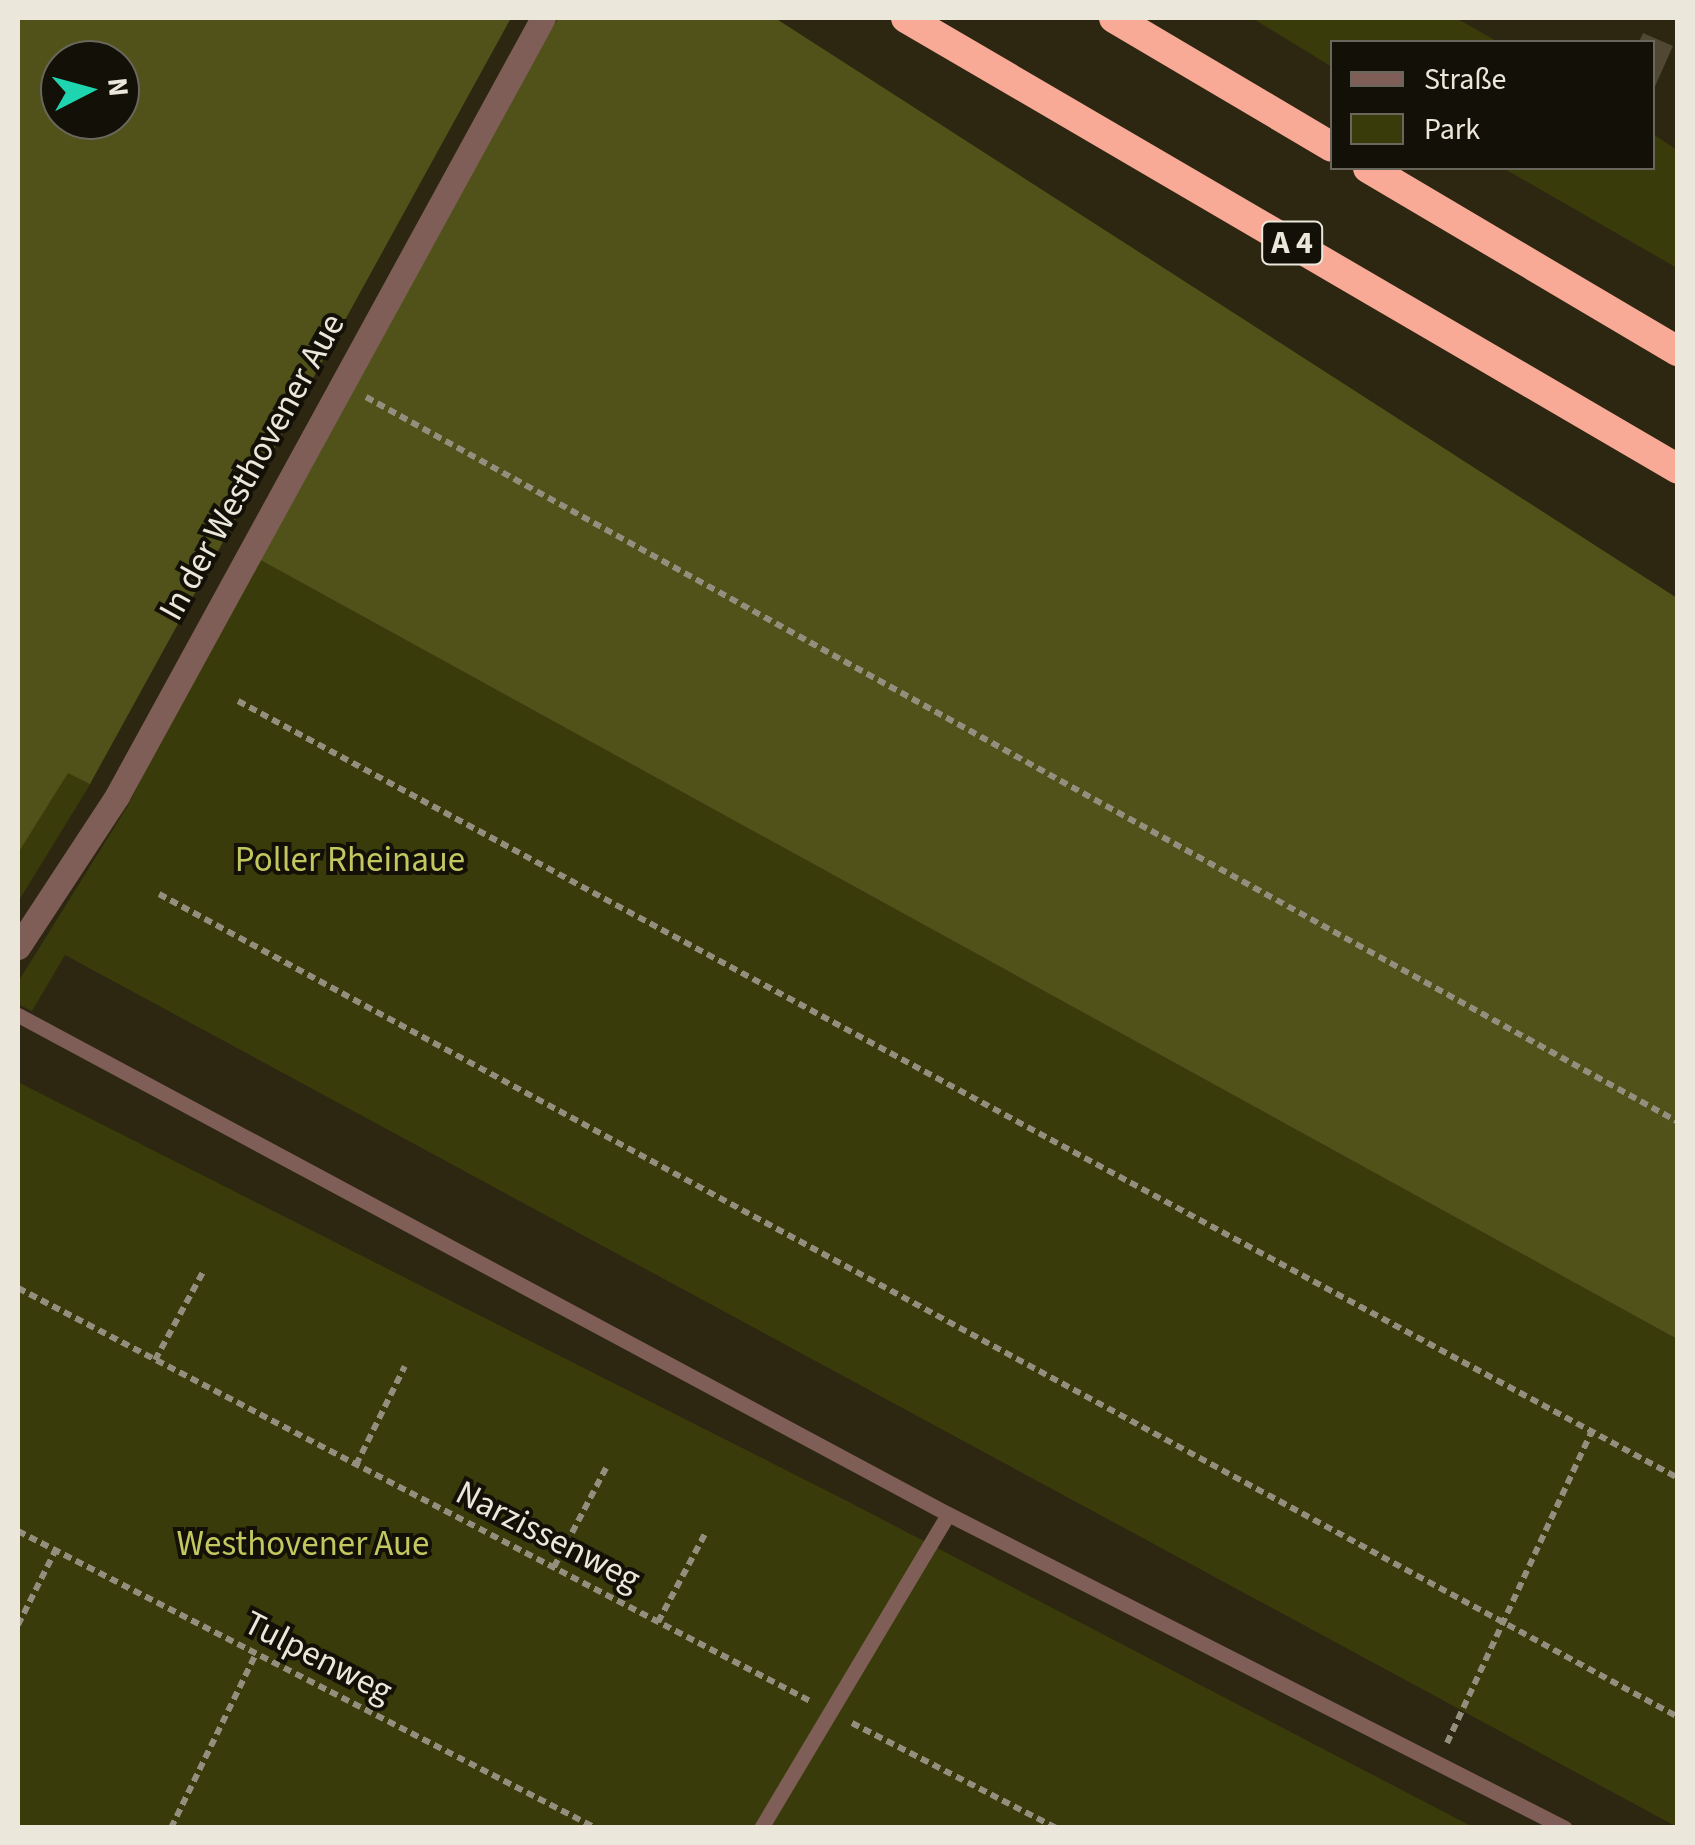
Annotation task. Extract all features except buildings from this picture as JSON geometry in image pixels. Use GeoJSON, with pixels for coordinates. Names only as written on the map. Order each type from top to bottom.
{"type":"FeatureCollection","features":[{"type":"Feature","properties":{"kind":"highway","name":"A 4"},"geometry":{"type":"LineString","coordinates":[[906,18],[1678,469]]}},
{"type":"Feature","properties":{"kind":"highway"},"geometry":{"type":"LineString","coordinates":[[1114,18],[1330,145]]}},
{"type":"Feature","properties":{"kind":"highway"},"geometry":{"type":"LineString","coordinates":[[1371,170],[1678,351]]}},
{"type":"Feature","properties":{"kind":"street","name":"In der Westhovener Aue"},"geometry":{"type":"LineString","coordinates":[[18,947],[116,796],[340,380],[542,18]]}},
{"type":"Feature","properties":{"kind":"lane"},"geometry":{"type":"LineString","coordinates":[[18,1015],[948,1514],[1441,1757],[1565,1828]]}},
{"type":"Feature","properties":{"kind":"lane"},"geometry":{"type":"LineString","coordinates":[[761,1828],[948,1514]]}},
{"type":"Feature","properties":{"kind":"path"},"geometry":{"type":"LineString","coordinates":[[340,380],[433,442],[509,474],[1678,1122]]}},
{"type":"Feature","properties":{"kind":"path"},"geometry":{"type":"LineString","coordinates":[[238,701],[1678,1478]]}},
{"type":"Feature","properties":{"kind":"path"},"geometry":{"type":"LineString","coordinates":[[159,894],[1678,1717]]}},
{"type":"Feature","properties":{"kind":"path"},"geometry":{"type":"LineString","coordinates":[[155,1360],[203,1272]]}},
{"type":"Feature","properties":{"kind":"path","name":"Narzissenweg"},"geometry":{"type":"LineString","coordinates":[[18,1288],[1056,1828]]}},
{"type":"Feature","properties":{"kind":"path"},"geometry":{"type":"LineString","coordinates":[[356,1464],[405,1366]]}},
{"type":"Feature","properties":{"kind":"path"},"geometry":{"type":"LineString","coordinates":[[1441,1757],[1592,1432]]}},
{"type":"Feature","properties":{"kind":"path"},"geometry":{"type":"LineString","coordinates":[[554,1567],[606,1468]]}},
{"type":"Feature","properties":{"kind":"path","name":"Tulpenweg"},"geometry":{"type":"LineString","coordinates":[[18,1532],[596,1828]]}},
{"type":"Feature","properties":{"kind":"path"},"geometry":{"type":"LineString","coordinates":[[658,1622],[706,1532]]}},
{"type":"Feature","properties":{"kind":"path"},"geometry":{"type":"LineString","coordinates":[[18,1625],[55,1551]]}},
{"type":"Feature","properties":{"kind":"path"},"geometry":{"type":"LineString","coordinates":[[171,1828],[256,1654]]}},
{"type":"Feature","properties":{"kind":"green space"},"geometry":{"type":"Polygon","coordinates":[[[1252,18],[1456,18],[1494,40],[1330,40],[1330,66],[1252,18]]]}},
{"type":"Feature","properties":{"kind":"green space"},"geometry":{"type":"Polygon","coordinates":[[[1655,135],[1677,150],[1677,268],[1506,170],[1655,170],[1655,135]]]}},
{"type":"Feature","properties":{"kind":"green space","name":"Poller Rheinaue"},"geometry":{"type":"Polygon","coordinates":[[[255,557],[1677,1339],[1677,1827],[65,955],[32,1011],[18,1004],[18,982],[127,807],[255,557]]]}},
{"type":"Feature","properties":{"kind":"green space"},"geometry":{"type":"Polygon","coordinates":[[[18,743],[91,783],[18,902],[18,743]]]}},
{"type":"Feature","properties":{"kind":"green space","name":"Westhovener Aue"},"geometry":{"type":"Polygon","coordinates":[[[18,1082],[847,1501],[1473,1827],[18,1827],[18,1082]]]}},
{"type":"Feature","properties":{"kind":"shaded area"},"geometry":{"type":"Polygon","coordinates":[[[18,18],[511,18],[90,784],[68,773],[18,853],[18,18]]]}},
{"type":"Feature","properties":{"kind":"shaded area"},"geometry":{"type":"Polygon","coordinates":[[[558,18],[775,18],[1677,598],[1677,1339],[255,557],[558,18]]]}}]}
